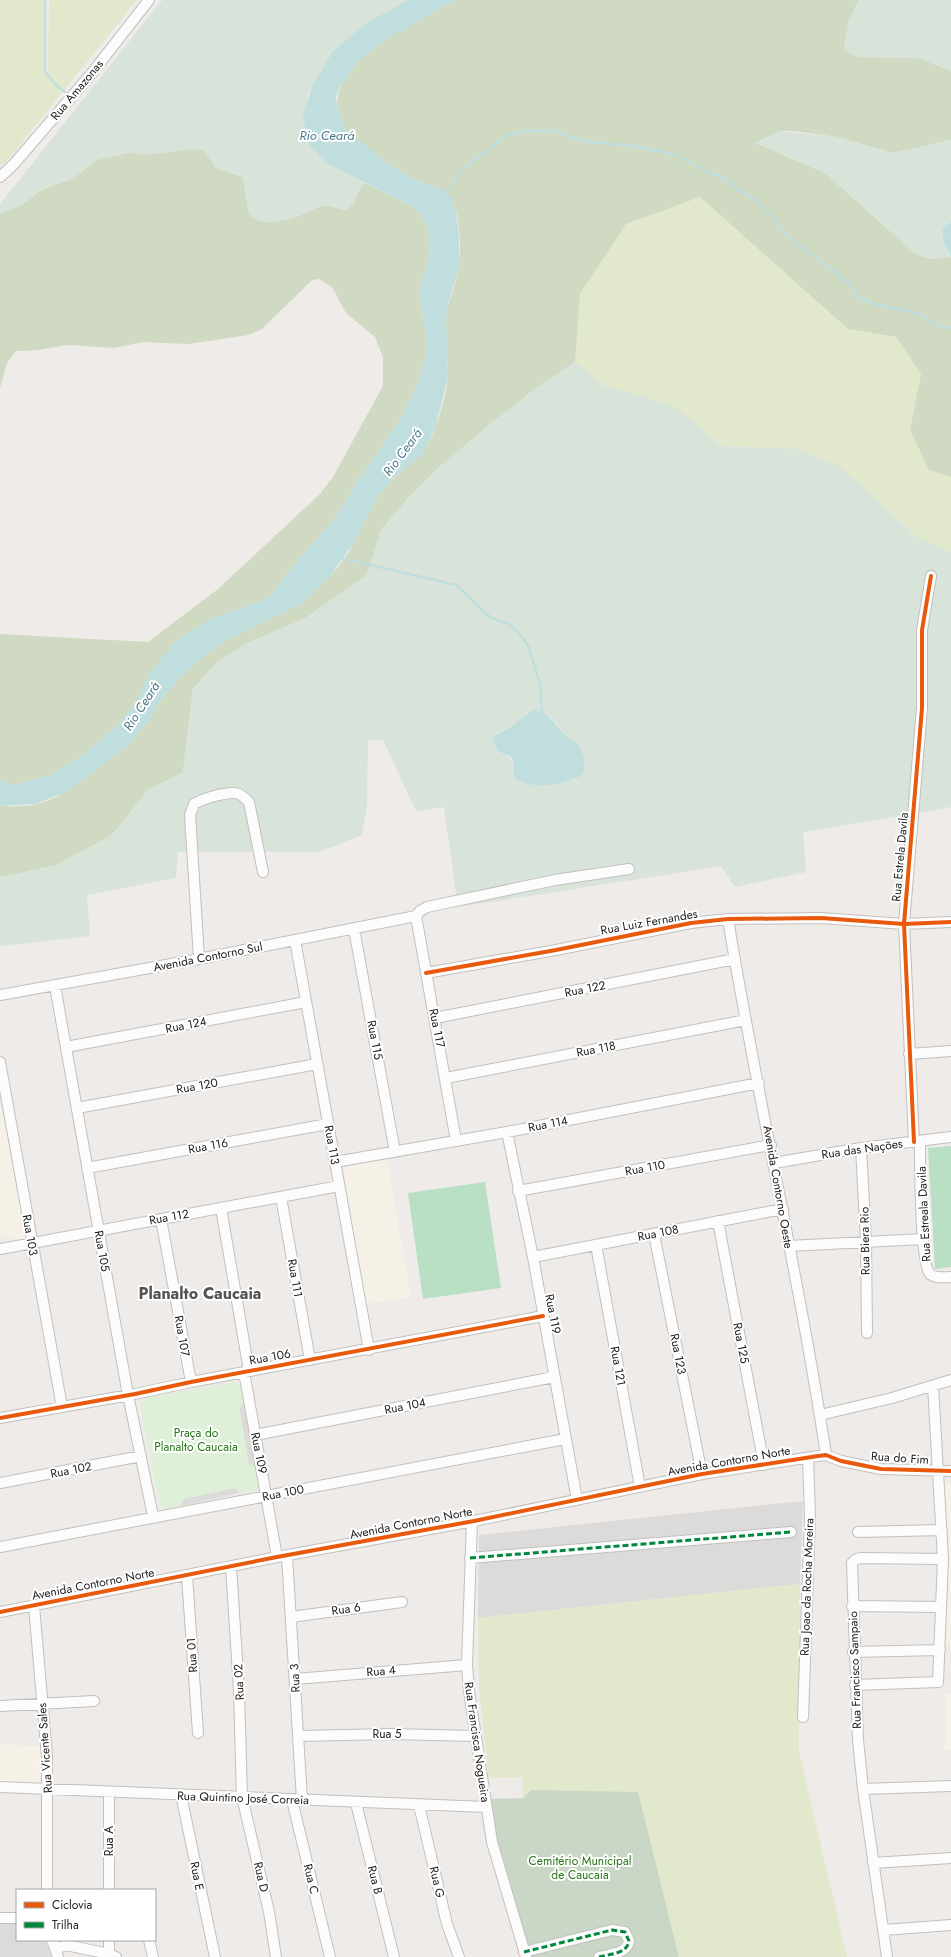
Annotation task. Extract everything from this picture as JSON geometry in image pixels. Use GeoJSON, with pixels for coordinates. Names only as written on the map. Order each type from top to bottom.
{"type":"FeatureCollection","features":[{"type":"Feature","properties":{"kind":"street","name":"Rua Amazonas"},"geometry":{"type":"LineString","coordinates":[[0,177],[14,164],[92,73],[150,0]]}},
{"type":"Feature","properties":{"kind":"street","name":"Rua Estrela Davila"},"geometry":{"type":"LineString","coordinates":[[917,1141],[909,1054],[904,924],[922,704],[922,630],[932,576]]}},
{"type":"Feature","properties":{"kind":"street"},"geometry":{"type":"LineString","coordinates":[[199,959],[190,815],[194,804],[199,801],[232,793],[238,793],[245,798],[249,802],[263,872]]}},
{"type":"Feature","properties":{"kind":"street"},"geometry":{"type":"LineString","coordinates":[[416,916],[420,910],[434,905],[555,880],[629,869]]}},
{"type":"Feature","properties":{"kind":"street","name":"Avenida Contorno Sul"},"geometry":{"type":"LineString","coordinates":[[0,995],[199,959],[416,916]]}},
{"type":"Feature","properties":{"kind":"street","name":"Rua 117"},"geometry":{"type":"LineString","coordinates":[[416,916],[456,1141]]}},
{"type":"Feature","properties":{"kind":"street","name":"Rua Luiz Fernandes"},"geometry":{"type":"LineString","coordinates":[[426,972],[556,950],[691,923],[728,919],[821,918],[904,924],[951,922]]}},
{"type":"Feature","properties":{"kind":"street","name":"Avenida Contorno Oeste"},"geometry":{"type":"LineString","coordinates":[[728,919],[783,1209],[826,1455]]}},
{"type":"Feature","properties":{"kind":"street","name":"Rua 115"},"geometry":{"type":"LineString","coordinates":[[354,929],[395,1152]]}},
{"type":"Feature","properties":{"kind":"street","name":"Rua 113"},"geometry":{"type":"LineString","coordinates":[[295,940],[369,1350]]}},
{"type":"Feature","properties":{"kind":"street","name":"Rua 122"},"geometry":{"type":"LineString","coordinates":[[435,1018],[735,959]]}},
{"type":"Feature","properties":{"kind":"street","name":"Rua 105"},"geometry":{"type":"LineString","coordinates":[[55,986],[128,1395],[153,1516]]}},
{"type":"Feature","properties":{"kind":"street","name":"Rua 124"},"geometry":{"type":"LineString","coordinates":[[66,1047],[306,1002]]}},
{"type":"Feature","properties":{"kind":"street","name":"Rua 118"},"geometry":{"type":"LineString","coordinates":[[446,1078],[746,1020]]}},
{"type":"Feature","properties":{"kind":"street"},"geometry":{"type":"LineString","coordinates":[[909,1054],[951,1052]]}},
{"type":"Feature","properties":{"kind":"street","name":"Rua 103"},"geometry":{"type":"LineString","coordinates":[[0,1062],[62,1407]]}},
{"type":"Feature","properties":{"kind":"street","name":"Rua 120"},"geometry":{"type":"LineString","coordinates":[[77,1108],[317,1064]]}},
{"type":"Feature","properties":{"kind":"street","name":"Rua 114"},"geometry":{"type":"LineString","coordinates":[[335,1162],[507,1132],[759,1083]]}},
{"type":"Feature","properties":{"kind":"street","name":"Rua 116"},"geometry":{"type":"LineString","coordinates":[[87,1168],[328,1124]]}},
{"type":"Feature","properties":{"kind":"street","name":"Rua 119"},"geometry":{"type":"LineString","coordinates":[[507,1132],[518,1191],[533,1257],[577,1500]]}},
{"type":"Feature","properties":{"kind":"street","name":"Rua das Nações"},"geometry":{"type":"LineString","coordinates":[[774,1163],[861,1148],[951,1137]]}},
{"type":"Feature","properties":{"kind":"street","name":"Rua Estreala Davila"},"geometry":{"type":"LineString","coordinates":[[917,1141],[923,1239],[927,1268],[929,1274],[946,1277]]}},
{"type":"Feature","properties":{"kind":"street","name":"Rua 110"},"geometry":{"type":"LineString","coordinates":[[518,1191],[771,1145]]}},
{"type":"Feature","properties":{"kind":"street","name":"Rua Biera Rio"},"geometry":{"type":"LineString","coordinates":[[861,1148],[866,1241],[867,1333]]}},
{"type":"Feature","properties":{"kind":"street","name":"Rua 112"},"geometry":{"type":"LineString","coordinates":[[0,1249],[339,1186]]}},
{"type":"Feature","properties":{"kind":"street","name":"Rua 111"},"geometry":{"type":"LineString","coordinates":[[281,1197],[310,1360]]}},
{"type":"Feature","properties":{"kind":"street","name":"Rua 109"},"geometry":{"type":"LineString","coordinates":[[221,1208],[255,1435],[267,1496],[282,1557]]}},
{"type":"Feature","properties":{"kind":"street","name":"Rua 108"},"geometry":{"type":"LineString","coordinates":[[533,1257],[783,1209]]}},
{"type":"Feature","properties":{"kind":"street","name":"Rua 107"},"geometry":{"type":"LineString","coordinates":[[161,1219],[191,1382]]}},
{"type":"Feature","properties":{"kind":"street","name":"Rua 125"},"geometry":{"type":"LineString","coordinates":[[718,1222],[764,1465]]}},
{"type":"Feature","properties":{"kind":"street","name":"Rua 123"},"geometry":{"type":"LineString","coordinates":[[654,1234],[702,1474]]}},
{"type":"Feature","properties":{"kind":"street"},"geometry":{"type":"LineString","coordinates":[[789,1246],[923,1239]]}},
{"type":"Feature","properties":{"kind":"street","name":"Rua 121"},"geometry":{"type":"LineString","coordinates":[[596,1245],[640,1487]]}},
{"type":"Feature","properties":{"kind":"street","name":"Rua 106"},"geometry":{"type":"LineString","coordinates":[[1,1418],[369,1350],[543,1316]]}},
{"type":"Feature","properties":{"kind":"street","name":"Rua 104"},"geometry":{"type":"LineString","coordinates":[[255,1435],[554,1377]]}},
{"type":"Feature","properties":{"kind":"street"},"geometry":{"type":"LineString","coordinates":[[820,1415],[951,1380]]}},
{"type":"Feature","properties":{"kind":"street"},"geometry":{"type":"LineString","coordinates":[[855,1685],[938,1682],[943,1559],[933,1386]]}},
{"type":"Feature","properties":{"kind":"street"},"geometry":{"type":"LineString","coordinates":[[0,1407],[1,1418]]}},
{"type":"Feature","properties":{"kind":"street","name":"Rua 100"},"geometry":{"type":"LineString","coordinates":[[0,1546],[565,1439]]}},
{"type":"Feature","properties":{"kind":"street","name":"Avenida Contorno Norte"},"geometry":{"type":"LineString","coordinates":[[0,1612],[472,1521],[702,1474],[826,1455]]}},
{"type":"Feature","properties":{"kind":"street","name":"Rua do Fim"},"geometry":{"type":"LineString","coordinates":[[826,1455],[841,1461],[881,1469],[951,1471]]}},
{"type":"Feature","properties":{"kind":"street","name":"Rua 102"},"geometry":{"type":"LineString","coordinates":[[0,1483],[141,1456]]}},
{"type":"Feature","properties":{"kind":"street","name":"Rua Joao da Rocha Moreira"},"geometry":{"type":"LineString","coordinates":[[803,1717],[810,1517],[808,1458]]}},
{"type":"Feature","properties":{"kind":"street","name":"Rua Francisca Nogueira"},"geometry":{"type":"LineString","coordinates":[[472,1521],[467,1665],[475,1736],[492,1842],[525,1955]]}},
{"type":"Feature","properties":{"kind":"street"},"geometry":{"type":"LineString","coordinates":[[858,1532],[942,1530]]}},
{"type":"Feature","properties":{"kind":"street"},"geometry":{"type":"LineString","coordinates":[[470,1558],[791,1532]]}},
{"type":"Feature","properties":{"kind":"street","name":"Rua 3"},"geometry":{"type":"LineString","coordinates":[[282,1557],[291,1617],[299,1736],[297,1800]]}},
{"type":"Feature","properties":{"kind":"street","name":"Rua Francisco Sampaio"},"geometry":{"type":"LineString","coordinates":[[887,1957],[862,1789],[853,1652],[852,1563],[860,1558],[943,1559]]}},
{"type":"Feature","properties":{"kind":"street","name":"Rua 02"},"geometry":{"type":"LineString","coordinates":[[231,1567],[240,1690],[242,1797]]}},
{"type":"Feature","properties":{"kind":"street","name":"Rua 01"},"geometry":{"type":"LineString","coordinates":[[187,1576],[198,1733]]}},
{"type":"Feature","properties":{"kind":"street","name":"Rua 6"},"geometry":{"type":"LineString","coordinates":[[291,1617],[402,1602]]}},
{"type":"Feature","properties":{"kind":"street","name":"Rua Vicente Sales"},"geometry":{"type":"LineString","coordinates":[[34,1606],[48,1789],[47,1889]]}},
{"type":"Feature","properties":{"kind":"street"},"geometry":{"type":"LineString","coordinates":[[852,1606],[941,1607]]}},
{"type":"Feature","properties":{"kind":"street"},"geometry":{"type":"LineString","coordinates":[[853,1652],[940,1650]]}},
{"type":"Feature","properties":{"kind":"street","name":"Rua 4"},"geometry":{"type":"LineString","coordinates":[[295,1679],[467,1665]]}},
{"type":"Feature","properties":{"kind":"street"},"geometry":{"type":"LineString","coordinates":[[0,1706],[42,1705],[94,1701]]}},
{"type":"Feature","properties":{"kind":"street","name":"Rua 5"},"geometry":{"type":"LineString","coordinates":[[299,1736],[391,1734],[475,1736]]}},
{"type":"Feature","properties":{"kind":"street"},"geometry":{"type":"LineString","coordinates":[[862,1789],[951,1786]]}},
{"type":"Feature","properties":{"kind":"street","name":"Rua Quintino José Correia"},"geometry":{"type":"LineString","coordinates":[[0,1787],[356,1803],[486,1807]]}},
{"type":"Feature","properties":{"kind":"street","name":"Rua A"},"geometry":{"type":"LineString","coordinates":[[109,1792],[109,1889]]}},
{"type":"Feature","properties":{"kind":"street","name":"Rua E"},"geometry":{"type":"LineString","coordinates":[[181,1795],[215,1957]]}},
{"type":"Feature","properties":{"kind":"street","name":"Rua D"},"geometry":{"type":"LineString","coordinates":[[242,1797],[269,1912],[276,1957]]}},
{"type":"Feature","properties":{"kind":"street","name":"Rua C"},"geometry":{"type":"LineString","coordinates":[[297,1800],[330,1957]]}},
{"type":"Feature","properties":{"kind":"street","name":"Rua B"},"geometry":{"type":"LineString","coordinates":[[356,1803],[394,1957]]}},
{"type":"Feature","properties":{"kind":"street","name":"Rua G"},"geometry":{"type":"LineString","coordinates":[[419,1805],[444,1909],[459,1957]]}},
{"type":"Feature","properties":{"kind":"street"},"geometry":{"type":"LineString","coordinates":[[873,1863],[951,1858]]}},
{"type":"Feature","properties":{"kind":"street"},"geometry":{"type":"LineString","coordinates":[[0,1918],[16,1918]]}},
{"type":"Feature","properties":{"kind":"street"},"geometry":{"type":"LineString","coordinates":[[883,1930],[951,1925]]}},
{"type":"Feature","properties":{"kind":"street"},"geometry":{"type":"LineString","coordinates":[[525,1955],[612,1930],[622,1930],[628,1935],[630,1941],[626,1948],[599,1957]]}},
{"type":"Feature","properties":{"kind":"street"},"geometry":{"type":"LineString","coordinates":[[55,1949],[66,1945],[112,1955],[109,1941]]}},
{"type":"Feature","properties":{"kind":"street"},"geometry":{"type":"LineString","coordinates":[[149,1941],[152,1957]]}},
{"type":"Feature","properties":{"kind":"shaded area"},"geometry":{"type":"Polygon","coordinates":[[[162,0],[408,0],[366,23],[333,51],[307,97],[330,165],[365,183],[348,209],[342,210],[325,205],[286,220],[273,222],[260,221],[251,216],[243,177],[216,168],[204,150],[190,149],[144,155],[131,152],[96,160],[72,179],[43,189],[20,206],[0,214],[0,204],[162,0]]]}},
{"type":"Feature","properties":{"kind":"shaded area"},"geometry":{"type":"Polygon","coordinates":[[[859,0],[951,0],[951,71],[918,58],[856,57],[844,48],[849,20],[859,0]]]}},
{"type":"Feature","properties":{"kind":"shaded area"},"geometry":{"type":"Polygon","coordinates":[[[780,131],[837,137],[893,153],[951,140],[951,222],[942,230],[944,244],[950,257],[930,259],[916,254],[825,173],[755,143],[780,131]]]}},
{"type":"Feature","properties":{"kind":"shaded area"},"geometry":{"type":"Polygon","coordinates":[[[575,362],[602,385],[675,406],[721,446],[798,449],[840,466],[918,538],[951,552],[951,807],[803,832],[806,872],[735,887],[721,866],[458,907],[444,807],[416,811],[383,740],[368,740],[367,806],[362,835],[319,852],[178,852],[176,878],[87,895],[90,936],[0,946],[0,876],[7,876],[56,865],[112,835],[148,790],[183,772],[193,689],[217,662],[249,642],[304,619],[367,575],[381,530],[409,497],[437,469],[489,425],[535,389],[575,362]],[[537,710],[527,713],[513,725],[496,734],[492,740],[500,750],[510,758],[514,777],[577,744],[564,734],[551,717],[537,710]]]}},
{"type":"Feature","properties":{"kind":"shaded area"},"geometry":{"type":"Polygon","coordinates":[[[0,1100],[26,1236],[25,1238],[16,1240],[0,1232],[0,1100]]]}},
{"type":"Feature","properties":{"kind":"shaded area"},"geometry":{"type":"Polygon","coordinates":[[[387,1159],[411,1297],[365,1304],[343,1167],[387,1159]]]}},
{"type":"Feature","properties":{"kind":"shaded area"},"geometry":{"type":"Polygon","coordinates":[[[246,1401],[257,1466],[249,1465],[239,1407],[246,1401]]]}},
{"type":"Feature","properties":{"kind":"shaded area"},"geometry":{"type":"Polygon","coordinates":[[[951,1482],[951,1646],[945,1646],[942,1483],[951,1482]]]}},
{"type":"Feature","properties":{"kind":"shaded area"},"geometry":{"type":"Polygon","coordinates":[[[235,1488],[240,1493],[181,1506],[183,1499],[235,1488]]]}},
{"type":"Feature","properties":{"kind":"shaded area"},"geometry":{"type":"Polygon","coordinates":[[[803,1501],[800,1584],[478,1618],[479,1535],[803,1501]]]}},
{"type":"Feature","properties":{"kind":"shaded area"},"geometry":{"type":"Polygon","coordinates":[[[945,1694],[951,1694],[951,1750],[945,1750],[945,1694]]]}},
{"type":"Feature","properties":{"kind":"shaded area"},"geometry":{"type":"Polygon","coordinates":[[[0,1744],[42,1747],[40,1785],[0,1784],[0,1744]]]}},
{"type":"Feature","properties":{"kind":"shaded area"},"geometry":{"type":"Polygon","coordinates":[[[0,1922],[16,1922],[16,1941],[45,1941],[51,1957],[0,1957],[0,1922]]]}},
{"type":"Feature","properties":{"kind":"green space"},"geometry":{"type":"Polygon","coordinates":[[[0,0],[43,0],[43,70],[52,81],[48,69],[49,0],[137,0],[5,163],[0,165],[0,0]]]}},
{"type":"Feature","properties":{"kind":"green space"},"geometry":{"type":"Polygon","coordinates":[[[455,0],[859,0],[849,20],[844,48],[856,57],[918,58],[951,71],[951,140],[893,153],[837,137],[794,131],[780,131],[756,143],[825,173],[916,254],[930,259],[951,257],[951,477],[929,470],[910,430],[921,374],[896,337],[848,329],[700,197],[626,224],[580,294],[575,362],[535,389],[489,425],[437,469],[409,497],[381,530],[367,575],[304,619],[249,642],[217,662],[193,689],[183,772],[148,790],[112,835],[56,865],[7,876],[0,876],[0,806],[35,804],[49,800],[73,786],[149,720],[159,702],[187,670],[199,660],[239,631],[320,583],[332,574],[340,565],[352,546],[383,489],[420,455],[430,440],[443,405],[448,374],[446,317],[447,308],[459,266],[460,246],[459,226],[455,209],[452,202],[442,192],[403,173],[358,142],[346,129],[338,107],[341,87],[353,68],[371,51],[416,21],[455,0]]]}},
{"type":"Feature","properties":{"kind":"green space"},"geometry":{"type":"Polygon","coordinates":[[[190,149],[204,150],[216,168],[243,177],[249,211],[253,217],[258,220],[284,220],[324,206],[331,206],[342,210],[354,203],[359,189],[365,183],[412,206],[421,215],[428,228],[430,244],[429,258],[419,293],[427,341],[425,362],[416,388],[399,422],[358,480],[336,517],[298,560],[269,598],[244,607],[151,671],[135,704],[118,725],[83,755],[51,775],[12,785],[0,780],[0,634],[148,642],[218,589],[319,495],[333,477],[383,386],[383,357],[375,337],[346,313],[332,287],[319,279],[312,280],[262,329],[249,335],[188,344],[143,342],[114,348],[68,345],[38,350],[16,351],[7,363],[0,388],[0,214],[20,206],[43,189],[72,179],[96,160],[131,152],[144,155],[190,149]]]}},
{"type":"Feature","properties":{"kind":"green space"},"geometry":{"type":"Polygon","coordinates":[[[700,197],[848,329],[896,337],[921,374],[910,430],[929,470],[951,477],[951,552],[918,538],[840,466],[798,449],[721,446],[675,406],[602,385],[575,362],[580,294],[626,224],[700,197]]]}},
{"type":"Feature","properties":{"kind":"green space"},"geometry":{"type":"Polygon","coordinates":[[[951,1146],[951,1267],[935,1269],[928,1148],[951,1146]]]}},
{"type":"Feature","properties":{"kind":"green space"},"geometry":{"type":"Polygon","coordinates":[[[485,1182],[501,1288],[423,1299],[408,1193],[485,1182]]]}},
{"type":"Feature","properties":{"kind":"green space","name":"Praça do Planalto Caucaia"},"geometry":{"type":"Polygon","coordinates":[[[236,1382],[243,1386],[246,1401],[239,1407],[249,1465],[257,1466],[260,1483],[257,1490],[240,1493],[235,1488],[183,1499],[181,1506],[163,1509],[159,1503],[140,1405],[146,1397],[236,1382]]]}},
{"type":"Feature","properties":{"kind":"green space"},"geometry":{"type":"Polygon","coordinates":[[[800,1584],[799,1752],[847,1957],[679,1957],[638,1792],[523,1798],[522,1777],[489,1778],[479,1688],[478,1618],[800,1584]]]}},
{"type":"Feature","properties":{"kind":"green space","name":"Cemitério Municipal de Caucaia"},"geometry":{"type":"Polygon","coordinates":[[[531,1790],[638,1792],[679,1957],[529,1957],[491,1821],[488,1799],[523,1798],[531,1790]]]}},
{"type":"Feature","properties":{"kind":"water","name":"Rio Ceará"},"geometry":{"type":"Polygon","coordinates":[[[408,0],[455,0],[379,44],[356,64],[339,88],[336,98],[338,109],[345,128],[353,136],[391,166],[418,181],[440,189],[450,196],[455,208],[459,233],[459,267],[448,304],[446,318],[448,377],[436,425],[423,454],[393,478],[378,496],[353,544],[331,575],[303,603],[227,640],[205,655],[182,676],[160,701],[151,718],[129,745],[69,791],[35,804],[0,806],[0,780],[12,785],[51,775],[83,755],[118,725],[135,703],[151,671],[176,640],[212,618],[269,598],[298,560],[336,517],[358,480],[399,422],[416,388],[425,362],[427,341],[419,293],[429,258],[430,244],[428,228],[421,215],[412,206],[330,165],[309,145],[303,116],[312,86],[333,51],[366,23],[408,0]]]}},
{"type":"Feature","properties":{"kind":"water"},"geometry":{"type":"Polygon","coordinates":[[[951,222],[951,257],[944,244],[942,229],[951,222]]]}},
{"type":"Feature","properties":{"kind":"water"},"geometry":{"type":"Polygon","coordinates":[[[534,710],[548,716],[565,735],[574,741],[580,748],[584,760],[584,768],[581,776],[556,784],[541,786],[516,780],[511,757],[499,751],[492,740],[499,733],[534,710]]]}},
{"type":"Feature","properties":{"kind":"waterway"},"geometry":{"type":"LineString","coordinates":[[45,0],[45,71],[54,83],[66,93]]}},
{"type":"Feature","properties":{"kind":"waterway"},"geometry":{"type":"LineString","coordinates":[[443,194],[465,168],[483,153],[508,135],[527,131],[554,131],[583,141],[639,147],[675,155],[710,173],[726,179],[737,189],[760,203],[784,232],[848,283],[858,298],[878,305],[917,313],[938,325],[951,328]]}},
{"type":"Feature","properties":{"kind":"waterway"},"geometry":{"type":"LineString","coordinates":[[341,558],[456,585],[491,618],[507,623],[518,632],[528,645],[540,684],[542,711]]}},
{"type":"Feature","properties":{"kind":"marked path"},"geometry":{"type":"LineString","coordinates":[[470,1558],[791,1532]]}},
{"type":"Feature","properties":{"kind":"marked path"},"geometry":{"type":"LineString","coordinates":[[524,1952],[612,1930],[625,1932],[629,1941],[625,1949],[617,1953],[599,1957]]}},
{"type":"Feature","properties":{"kind":"cycle path"},"geometry":{"type":"LineString","coordinates":[[914,1142],[904,924],[922,708],[922,630],[931,576]]}},
{"type":"Feature","properties":{"kind":"cycle path"},"geometry":{"type":"LineString","coordinates":[[426,973],[556,950],[691,923],[728,919],[821,918],[904,924],[951,922]]}},
{"type":"Feature","properties":{"kind":"cycle path"},"geometry":{"type":"LineString","coordinates":[[0,1418],[135,1394],[191,1382],[543,1316]]}},
{"type":"Feature","properties":{"kind":"cycle path"},"geometry":{"type":"LineString","coordinates":[[0,1612],[277,1557],[474,1521],[702,1474],[818,1456],[826,1455],[841,1461],[881,1469],[951,1471]]}},
{"type":"Feature","properties":{"kind":"district","name":"Planalto Caucaia"},"geometry":{"type":"Point","coordinates":[200,1293]}}]}
